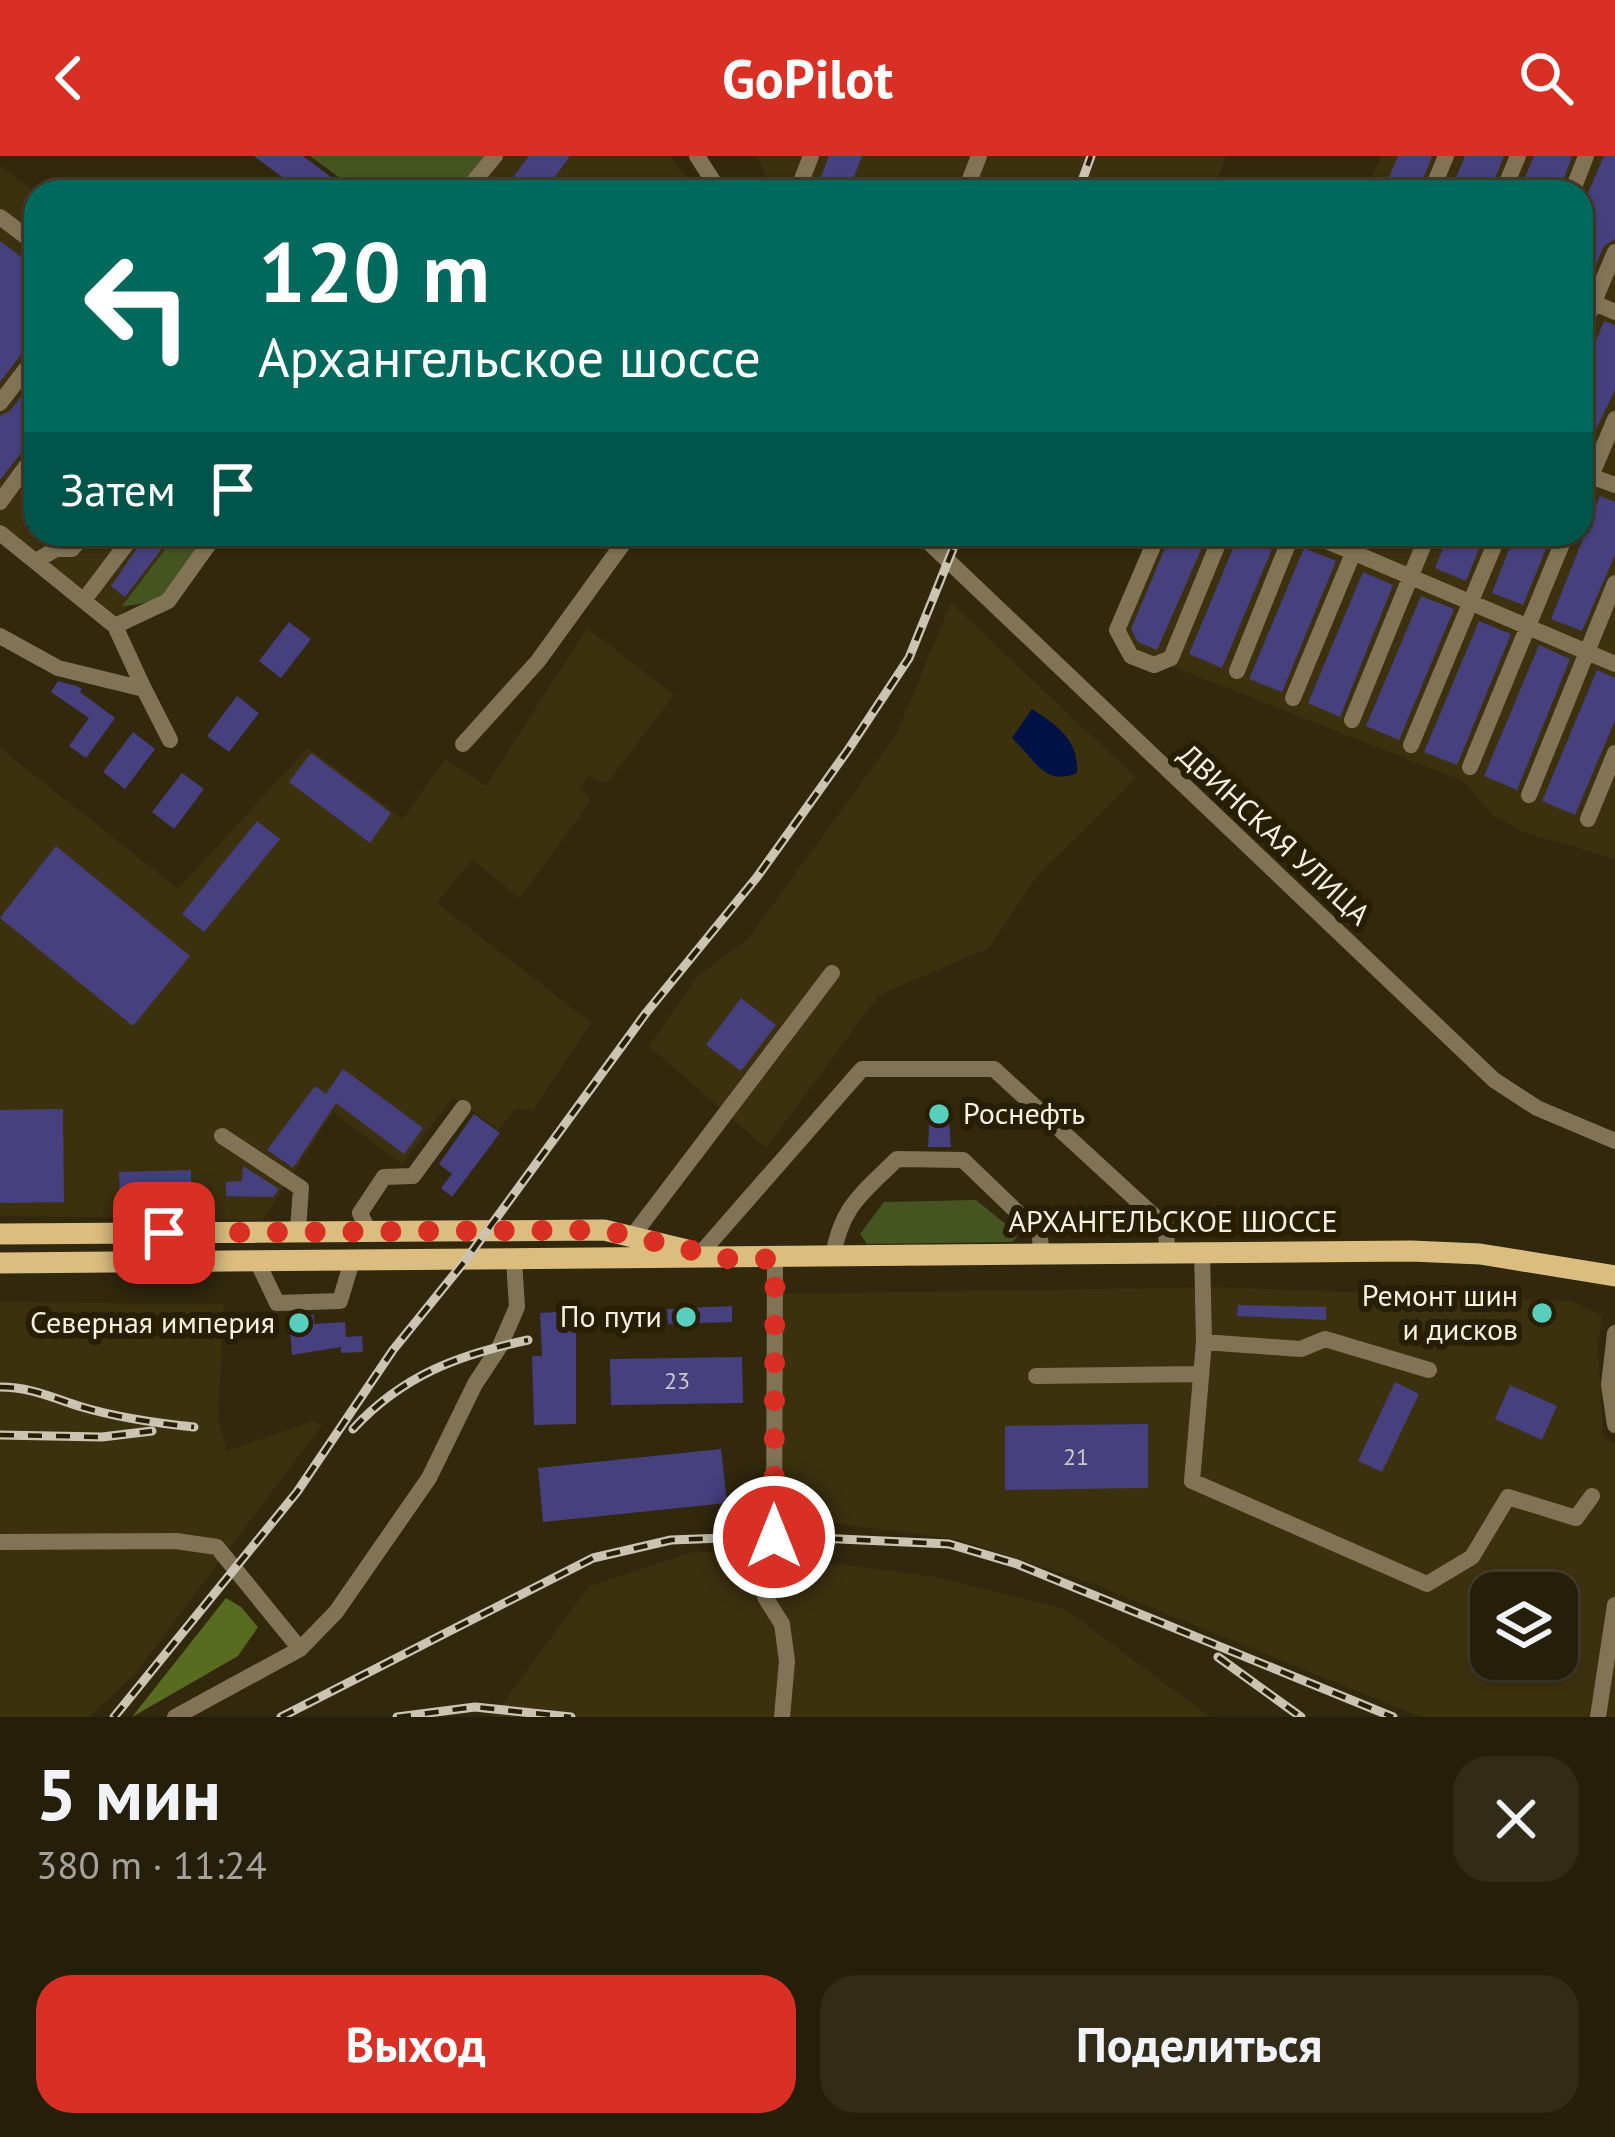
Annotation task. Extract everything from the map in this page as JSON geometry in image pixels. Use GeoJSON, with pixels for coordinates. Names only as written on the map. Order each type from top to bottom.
{"type":"FeatureCollection","features":[{"type":"Feature","properties":{"kind":"main road","name":"АРХАНГЕЛЬСКОЕ ШОССЕ"},"geometry":{"type":"LineString","coordinates":[[0,1234],[513,1231],[625,1235],[729,1259]]}},
{"type":"Feature","properties":{"kind":"main road"},"geometry":{"type":"LineString","coordinates":[[513,1231],[514,1260]]}},
{"type":"Feature","properties":{"kind":"main road"},"geometry":{"type":"LineString","coordinates":[[352,1261],[361,1232]]}},
{"type":"Feature","properties":{"kind":"main road"},"geometry":{"type":"LineString","coordinates":[[256,1233],[256,1262]]}},
{"type":"Feature","properties":{"kind":"main road"},"geometry":{"type":"LineString","coordinates":[[618,1258],[625,1235]]}},
{"type":"Feature","properties":{"kind":"main road","name":"АРХАНГЕЛЬСКОЕ ШОССЕ"},"geometry":{"type":"LineString","coordinates":[[0,1263],[775,1259],[1202,1250],[1457,1253],[1615,1276]]}},
{"type":"Feature","properties":{"kind":"street"},"geometry":{"type":"LineString","coordinates":[[476,180],[495,156]]}},
{"type":"Feature","properties":{"kind":"street"},"geometry":{"type":"LineString","coordinates":[[1593,290],[1615,252]]}},
{"type":"Feature","properties":{"kind":"street"},"geometry":{"type":"LineString","coordinates":[[0,403],[24,372]]}},
{"type":"Feature","properties":{"kind":"street"},"geometry":{"type":"LineString","coordinates":[[1593,461],[1615,419]]}},
{"type":"Feature","properties":{"kind":"street"},"geometry":{"type":"LineString","coordinates":[[0,502],[24,469]]}},
{"type":"Feature","properties":{"kind":"street"},"geometry":{"type":"LineString","coordinates":[[0,532],[39,557],[115,626],[170,740]]}},
{"type":"Feature","properties":{"kind":"street"},"geometry":{"type":"LineString","coordinates":[[39,557],[43,546]]}},
{"type":"Feature","properties":{"kind":"street"},"geometry":{"type":"LineString","coordinates":[[39,557],[74,546]]}},
{"type":"Feature","properties":{"kind":"street"},"geometry":{"type":"LineString","coordinates":[[84,601],[125,546]]}},
{"type":"Feature","properties":{"kind":"street"},"geometry":{"type":"LineString","coordinates":[[115,626],[168,601],[207,546]]}},
{"type":"Feature","properties":{"kind":"street"},"geometry":{"type":"LineString","coordinates":[[463,744],[538,661],[621,546]]}},
{"type":"Feature","properties":{"kind":"street","name":"ДВИНСКАЯ УЛИЦА"},"geometry":{"type":"LineString","coordinates":[[933,546],[1494,1079],[1538,1108],[1615,1141]]}},
{"type":"Feature","properties":{"kind":"street"},"geometry":{"type":"LineString","coordinates":[[1153,546],[1117,630],[1131,656],[1154,664],[1172,658],[1217,546]]}},
{"type":"Feature","properties":{"kind":"street"},"geometry":{"type":"LineString","coordinates":[[1237,671],[1287,546]]}},
{"type":"Feature","properties":{"kind":"street"},"geometry":{"type":"LineString","coordinates":[[1339,546],[1615,664]]}},
{"type":"Feature","properties":{"kind":"street"},"geometry":{"type":"LineString","coordinates":[[1292,698],[1356,546]]}},
{"type":"Feature","properties":{"kind":"street"},"geometry":{"type":"LineString","coordinates":[[1352,720],[1423,546]]}},
{"type":"Feature","properties":{"kind":"street"},"geometry":{"type":"LineString","coordinates":[[1411,745],[1494,546]]}},
{"type":"Feature","properties":{"kind":"street"},"geometry":{"type":"LineString","coordinates":[[1470,767],[1561,546]]}},
{"type":"Feature","properties":{"kind":"street"},"geometry":{"type":"LineString","coordinates":[[1529,795],[1615,583]]}},
{"type":"Feature","properties":{"kind":"street"},"geometry":{"type":"LineString","coordinates":[[0,636],[58,668],[143,689]]}},
{"type":"Feature","properties":{"kind":"street"},"geometry":{"type":"LineString","coordinates":[[1588,819],[1615,753]]}},
{"type":"Feature","properties":{"kind":"street"},"geometry":{"type":"LineString","coordinates":[[625,1235],[832,973]]}},
{"type":"Feature","properties":{"kind":"street"},"geometry":{"type":"LineString","coordinates":[[701,1253],[862,1069],[994,1069],[1166,1227],[1167,1250]]}},
{"type":"Feature","properties":{"kind":"street"},"geometry":{"type":"LineString","coordinates":[[361,1232],[360,1213],[384,1177],[413,1176],[463,1108]]}},
{"type":"Feature","properties":{"kind":"street"},"geometry":{"type":"LineString","coordinates":[[222,1136],[301,1188],[298,1229]]}},
{"type":"Feature","properties":{"kind":"street"},"geometry":{"type":"LineString","coordinates":[[833,1257],[838,1225],[898,1159],[963,1160],[1040,1233],[1042,1252]]}},
{"type":"Feature","properties":{"kind":"street"},"geometry":{"type":"LineString","coordinates":[[1202,1250],[1204,1342],[1192,1481],[1426,1584],[1472,1557],[1508,1497],[1576,1519],[1592,1496]]}},
{"type":"Feature","properties":{"kind":"street"},"geometry":{"type":"LineString","coordinates":[[775,1259],[774,1537],[765,1597],[782,1624],[787,1661],[782,1717]]}},
{"type":"Feature","properties":{"kind":"street"},"geometry":{"type":"LineString","coordinates":[[175,1717],[301,1649],[336,1612],[436,1466],[517,1307],[514,1260]]}},
{"type":"Feature","properties":{"kind":"street"},"geometry":{"type":"LineString","coordinates":[[256,1262],[277,1303],[340,1301],[352,1261]]}},
{"type":"Feature","properties":{"kind":"street"},"geometry":{"type":"LineString","coordinates":[[1615,1333],[1609,1385],[1615,1425]]}},
{"type":"Feature","properties":{"kind":"street"},"geometry":{"type":"LineString","coordinates":[[1204,1342],[1301,1349],[1325,1339],[1430,1370]]}},
{"type":"Feature","properties":{"kind":"street"},"geometry":{"type":"LineString","coordinates":[[1036,1376],[1201,1374]]}},
{"type":"Feature","properties":{"kind":"street"},"geometry":{"type":"LineString","coordinates":[[0,1542],[176,1541],[217,1547],[301,1649]]}},
{"type":"Feature","properties":{"kind":"street"},"geometry":{"type":"LineString","coordinates":[[1598,1717],[1615,1605]]}},
{"type":"Feature","properties":{"kind":"shaded area"},"geometry":{"type":"Polygon","coordinates":[[[502,156],[670,156],[688,180],[484,180],[502,156]]]}},
{"type":"Feature","properties":{"kind":"shaded area"},"geometry":{"type":"Polygon","coordinates":[[[757,156],[1226,156],[1217,180],[768,180],[757,156]]]}},
{"type":"Feature","properties":{"kind":"shaded area"},"geometry":{"type":"Polygon","coordinates":[[[1381,156],[1615,156],[1615,859],[1523,832],[1493,815],[1463,781],[1118,645],[1150,546],[1593,546],[1593,180],[1370,180],[1381,156]]]}},
{"type":"Feature","properties":{"kind":"shaded area"},"geometry":{"type":"Polygon","coordinates":[[[0,166],[24,184],[24,312],[0,294],[0,166]]]}},
{"type":"Feature","properties":{"kind":"shaded area"},"geometry":{"type":"Polygon","coordinates":[[[0,300],[24,318],[24,542],[0,523],[0,300]]]}},
{"type":"Feature","properties":{"kind":"shaded area"},"geometry":{"type":"Polygon","coordinates":[[[29,546],[175,546],[119,618],[29,546]]]}},
{"type":"Feature","properties":{"kind":"shaded area"},"geometry":{"type":"Polygon","coordinates":[[[951,603],[1136,778],[1035,878],[989,948],[879,995],[766,1148],[649,1046],[699,975],[748,939],[896,735],[951,603]]]}},
{"type":"Feature","properties":{"kind":"shaded area"},"geometry":{"type":"Polygon","coordinates":[[[587,628],[674,695],[606,784],[588,775],[579,788],[591,800],[520,898],[472,859],[437,903],[591,1023],[534,1109],[515,1109],[499,1130],[453,1097],[402,1164],[333,1112],[263,1220],[0,1216],[0,748],[178,889],[308,748],[403,819],[445,759],[486,786],[587,628]]]}},
{"type":"Feature","properties":{"kind":"shaded area"},"geometry":{"type":"Polygon","coordinates":[[[1032,709],[1070,742],[1077,773],[1048,773],[1012,738],[1032,709]]]}},
{"type":"Feature","properties":{"kind":"shaded area"},"geometry":{"type":"Polygon","coordinates":[[[1217,1287],[1571,1301],[1602,1316],[1598,1343],[1603,1437],[1615,1444],[1615,1717],[1421,1717],[1091,1583],[957,1539],[780,1517],[780,1294],[1217,1287]]]}},
{"type":"Feature","properties":{"kind":"shaded area"},"geometry":{"type":"Polygon","coordinates":[[[0,1302],[224,1304],[218,1419],[227,1451],[312,1421],[322,1425],[134,1675],[89,1717],[0,1717],[0,1302]]]}},
{"type":"Feature","properties":{"kind":"shaded area"},"geometry":{"type":"Polygon","coordinates":[[[697,1551],[937,1577],[1063,1608],[1210,1717],[493,1717],[589,1586],[697,1551]]]}},
{"type":"Feature","properties":{"kind":"green space"},"geometry":{"type":"Polygon","coordinates":[[[310,156],[488,156],[469,180],[343,180],[310,156]]]}},
{"type":"Feature","properties":{"kind":"green space"},"geometry":{"type":"Polygon","coordinates":[[[168,546],[202,546],[166,593],[122,606],[168,546]]]}},
{"type":"Feature","properties":{"kind":"green space"},"geometry":{"type":"Polygon","coordinates":[[[976,1200],[1018,1234],[1013,1242],[867,1244],[860,1234],[884,1202],[976,1200]]]}},
{"type":"Feature","properties":{"kind":"green space"},"geometry":{"type":"Polygon","coordinates":[[[226,1598],[258,1627],[238,1656],[132,1717],[226,1598]]]}},
{"type":"Feature","properties":{"kind":"building"},"geometry":{"type":"Polygon","coordinates":[[[254,156],[303,156],[335,180],[286,180],[254,156]]]}},
{"type":"Feature","properties":{"kind":"building"},"geometry":{"type":"Polygon","coordinates":[[[529,156],[570,156],[553,180],[511,180],[529,156]]]}},
{"type":"Feature","properties":{"kind":"building"},"geometry":{"type":"Polygon","coordinates":[[[829,156],[862,156],[853,180],[820,180],[829,156]]]}},
{"type":"Feature","properties":{"kind":"building"},"geometry":{"type":"Polygon","coordinates":[[[1398,156],[1432,156],[1423,180],[1388,180],[1398,156]]]}},
{"type":"Feature","properties":{"kind":"building"},"geometry":{"type":"Polygon","coordinates":[[[1465,156],[1504,156],[1494,180],[1455,180],[1465,156]]]}},
{"type":"Feature","properties":{"kind":"building"},"geometry":{"type":"Polygon","coordinates":[[[1534,156],[1572,156],[1563,180],[1524,180],[1534,156]]]}},
{"type":"Feature","properties":{"kind":"building"},"geometry":{"type":"Polygon","coordinates":[[[1604,156],[1615,156],[1615,239],[1604,246],[1593,272],[1593,181],[1604,156]]]}},
{"type":"Feature","properties":{"kind":"building"},"geometry":{"type":"Polygon","coordinates":[[[0,241],[24,259],[24,351],[0,382],[0,241]]]}},
{"type":"Feature","properties":{"kind":"building"},"geometry":{"type":"Polygon","coordinates":[[[1604,321],[1615,325],[1615,390],[1593,435],[1593,348],[1604,321]]]}},
{"type":"Feature","properties":{"kind":"building"},"geometry":{"type":"Polygon","coordinates":[[[24,393],[24,449],[0,480],[0,416],[24,393]]]}},
{"type":"Feature","properties":{"kind":"building"},"geometry":{"type":"Polygon","coordinates":[[[1600,496],[1615,502],[1615,555],[1582,631],[1551,619],[1580,546],[1593,546],[1593,514],[1600,496]]]}},
{"type":"Feature","properties":{"kind":"building"},"geometry":{"type":"Polygon","coordinates":[[[139,546],[164,546],[125,597],[111,586],[139,546]]]}},
{"type":"Feature","properties":{"kind":"building"},"geometry":{"type":"Polygon","coordinates":[[[1166,546],[1203,546],[1157,650],[1138,642],[1131,629],[1166,546]]]}},
{"type":"Feature","properties":{"kind":"building"},"geometry":{"type":"Polygon","coordinates":[[[1234,546],[1273,546],[1222,668],[1189,654],[1234,546]]]}},
{"type":"Feature","properties":{"kind":"building"},"geometry":{"type":"Polygon","coordinates":[[[1444,546],[1480,546],[1466,581],[1435,568],[1444,546]]]}},
{"type":"Feature","properties":{"kind":"building"},"geometry":{"type":"Polygon","coordinates":[[[1510,546],[1547,546],[1523,605],[1492,593],[1510,546]]]}},
{"type":"Feature","properties":{"kind":"building"},"geometry":{"type":"Polygon","coordinates":[[[1304,548],[1336,561],[1282,692],[1249,679],[1304,548]]]}},
{"type":"Feature","properties":{"kind":"building"},"geometry":{"type":"Polygon","coordinates":[[[1363,572],[1393,585],[1340,717],[1308,703],[1363,572]]]}},
{"type":"Feature","properties":{"kind":"building"},"geometry":{"type":"Polygon","coordinates":[[[1421,596],[1454,609],[1399,740],[1366,726],[1421,596]]]}},
{"type":"Feature","properties":{"kind":"building"},"geometry":{"type":"Polygon","coordinates":[[[1479,621],[1511,634],[1457,765],[1424,752],[1479,621]]]}},
{"type":"Feature","properties":{"kind":"building"},"geometry":{"type":"Polygon","coordinates":[[[289,622],[311,639],[281,678],[259,661],[289,622]]]}},
{"type":"Feature","properties":{"kind":"building"},"geometry":{"type":"Polygon","coordinates":[[[1539,645],[1570,659],[1517,790],[1484,776],[1539,645]]]}},
{"type":"Feature","properties":{"kind":"building"},"geometry":{"type":"Polygon","coordinates":[[[1597,670],[1615,678],[1615,720],[1575,815],[1542,801],[1597,670]]]}},
{"type":"Feature","properties":{"kind":"building"},"geometry":{"type":"Polygon","coordinates":[[[58,681],[82,689],[115,718],[86,758],[69,746],[89,718],[51,692],[58,681]]]}},
{"type":"Feature","properties":{"kind":"building"},"geometry":{"type":"Polygon","coordinates":[[[237,696],[259,713],[229,752],[207,736],[237,696]]]}},
{"type":"Feature","properties":{"kind":"building"},"geometry":{"type":"Polygon","coordinates":[[[133,732],[155,749],[125,789],[103,772],[133,732]]]}},
{"type":"Feature","properties":{"kind":"building"},"geometry":{"type":"Polygon","coordinates":[[[311,753],[391,813],[370,843],[289,782],[311,753]]]}},
{"type":"Feature","properties":{"kind":"building"},"geometry":{"type":"Polygon","coordinates":[[[182,773],[204,789],[174,829],[152,812],[182,773]]]}},
{"type":"Feature","properties":{"kind":"building"},"geometry":{"type":"Polygon","coordinates":[[[257,821],[280,839],[204,932],[182,914],[257,821]]]}},
{"type":"Feature","properties":{"kind":"building"},"geometry":{"type":"Polygon","coordinates":[[[56,846],[190,956],[133,1026],[0,918],[56,846]]]}},
{"type":"Feature","properties":{"kind":"building"},"geometry":{"type":"Polygon","coordinates":[[[741,998],[776,1025],[741,1071],[706,1045],[741,998]]]}},
{"type":"Feature","properties":{"kind":"building"},"geometry":{"type":"Polygon","coordinates":[[[343,1069],[423,1128],[404,1154],[336,1103],[293,1168],[267,1150],[315,1086],[326,1094],[343,1069]]]}},
{"type":"Feature","properties":{"kind":"building"},"geometry":{"type":"Polygon","coordinates":[[[930,1107],[948,1107],[951,1147],[928,1147],[930,1107]]]}},
{"type":"Feature","properties":{"kind":"building"},"geometry":{"type":"Polygon","coordinates":[[[63,1109],[64,1202],[0,1203],[0,1110],[63,1109]]]}},
{"type":"Feature","properties":{"kind":"building"},"geometry":{"type":"Polygon","coordinates":[[[474,1114],[500,1133],[452,1197],[441,1188],[452,1174],[439,1164],[474,1114]]]}},
{"type":"Feature","properties":{"kind":"building"},"geometry":{"type":"Polygon","coordinates":[[[243,1166],[279,1189],[273,1197],[226,1196],[226,1182],[242,1181],[243,1166]]]}},
{"type":"Feature","properties":{"kind":"building"},"geometry":{"type":"Polygon","coordinates":[[[191,1170],[191,1201],[120,1202],[119,1172],[191,1170]]]}},
{"type":"Feature","properties":{"kind":"building"},"geometry":{"type":"Polygon","coordinates":[[[1238,1305],[1326,1307],[1326,1320],[1237,1316],[1238,1305]]]}},
{"type":"Feature","properties":{"kind":"building"},"geometry":{"type":"Polygon","coordinates":[[[732,1306],[732,1322],[668,1324],[667,1309],[732,1306]]]}},
{"type":"Feature","properties":{"kind":"building"},"geometry":{"type":"Polygon","coordinates":[[[576,1311],[576,1424],[534,1425],[532,1356],[542,1356],[540,1313],[576,1311]]]}},
{"type":"Feature","properties":{"kind":"building"},"geometry":{"type":"Polygon","coordinates":[[[314,1315],[314,1324],[345,1322],[346,1337],[362,1336],[363,1352],[341,1353],[341,1347],[292,1355],[289,1316],[314,1315]]]}},
{"type":"Feature","properties":{"kind":"building"},"geometry":{"type":"Polygon","coordinates":[[[742,1357],[743,1403],[611,1405],[610,1359],[742,1357]]]}},
{"type":"Feature","properties":{"kind":"building"},"geometry":{"type":"Polygon","coordinates":[[[1395,1382],[1419,1394],[1382,1472],[1358,1461],[1395,1382]]]}},
{"type":"Feature","properties":{"kind":"building"},"geometry":{"type":"Polygon","coordinates":[[[1510,1385],[1557,1406],[1542,1440],[1495,1419],[1510,1385]]]}},
{"type":"Feature","properties":{"kind":"building"},"geometry":{"type":"Polygon","coordinates":[[[1148,1424],[1148,1488],[1005,1490],[1005,1426],[1148,1424]]]}},
{"type":"Feature","properties":{"kind":"building"},"geometry":{"type":"Polygon","coordinates":[[[721,1449],[727,1503],[543,1522],[538,1468],[721,1449]]]}},
{"type":"Feature","properties":{"kind":"railway"},"geometry":{"type":"LineString","coordinates":[[1082,180],[1091,156]]}},
{"type":"Feature","properties":{"kind":"railway"},"geometry":{"type":"LineString","coordinates":[[114,1717],[297,1492],[393,1350],[465,1261],[646,1013],[757,877],[909,658],[954,546]]}},
{"type":"Feature","properties":{"kind":"railway"},"geometry":{"type":"LineString","coordinates":[[353,1429],[392,1394],[433,1370],[528,1340]]}},
{"type":"Feature","properties":{"kind":"railway"},"geometry":{"type":"LineString","coordinates":[[0,1387],[32,1391],[123,1417],[194,1427]]}},
{"type":"Feature","properties":{"kind":"railway"},"geometry":{"type":"LineString","coordinates":[[0,1435],[102,1437],[152,1431]]}},
{"type":"Feature","properties":{"kind":"railway"},"geometry":{"type":"LineString","coordinates":[[281,1717],[593,1558],[671,1540],[774,1536],[949,1544],[1017,1564],[1393,1717]]}},
{"type":"Feature","properties":{"kind":"railway"},"geometry":{"type":"LineString","coordinates":[[1218,1657],[1301,1717]]}},
{"type":"Feature","properties":{"kind":"railway"},"geometry":{"type":"LineString","coordinates":[[397,1717],[475,1707],[571,1717]]}},
{"type":"Feature","properties":{"kind":"place","name":"Роснефть"},"geometry":{"type":"Point","coordinates":[939,1114]}},
{"type":"Feature","properties":{"kind":"place","name":"Ремонт шин и дисков"},"geometry":{"type":"Point","coordinates":[1542,1313]}},
{"type":"Feature","properties":{"kind":"place","name":"По пути"},"geometry":{"type":"Point","coordinates":[686,1317]}},
{"type":"Feature","properties":{"kind":"place","name":"Северная империя"},"geometry":{"type":"Point","coordinates":[299,1323]}},
{"type":"Feature","properties":{"kind":"route"},"geometry":{"type":"LineString","coordinates":[[164,1233],[604,1230],[729,1259],[775,1259],[774,1537]]}}]}
